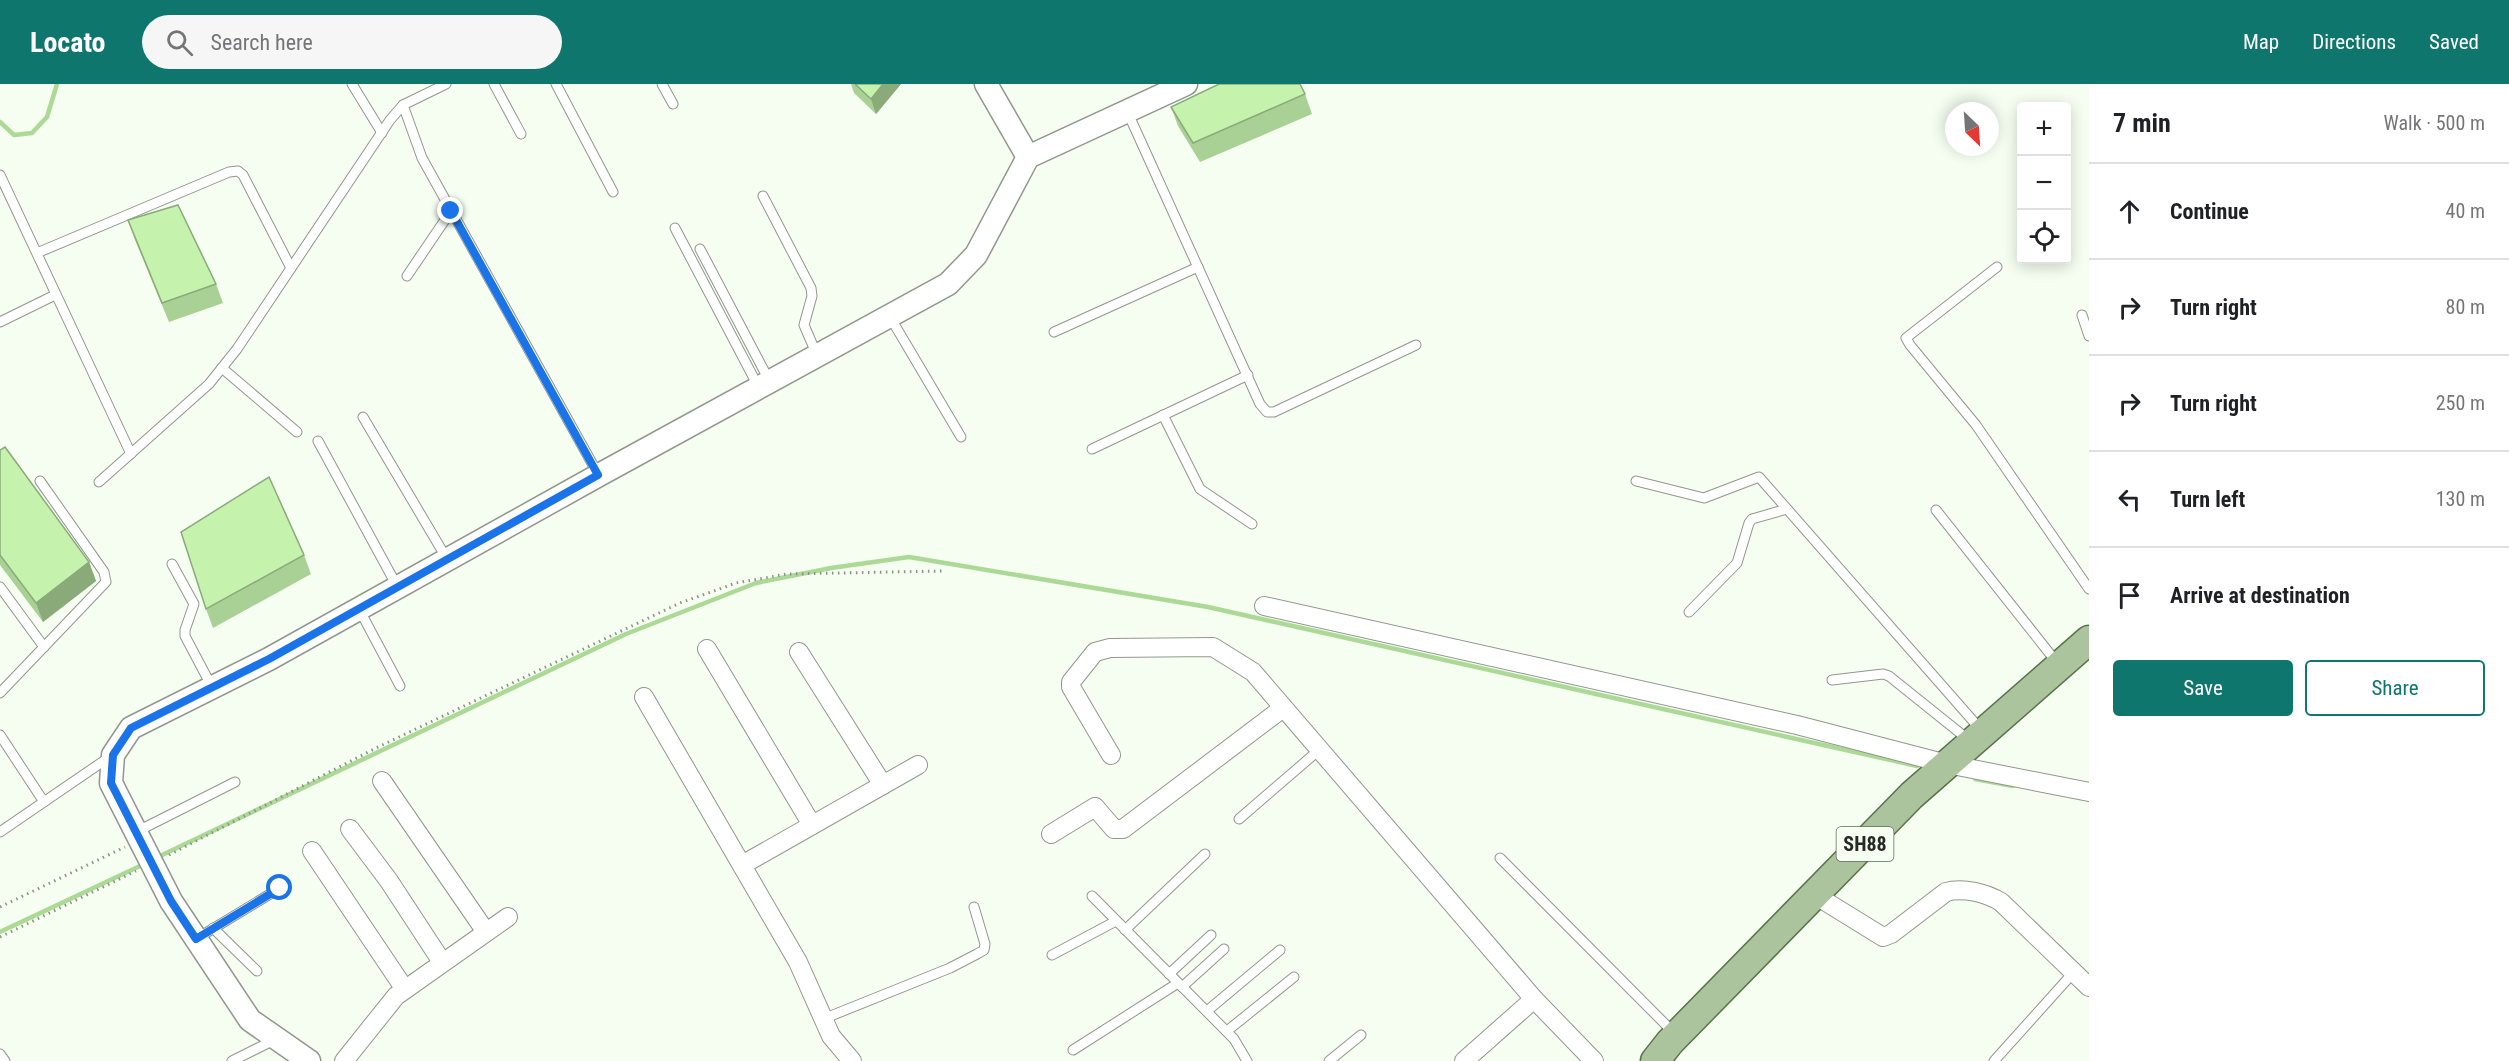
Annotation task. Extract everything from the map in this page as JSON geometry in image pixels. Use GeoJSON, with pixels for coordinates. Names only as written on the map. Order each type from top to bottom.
{"type":"FeatureCollection","features":[{"type":"Feature","properties":{"kind":"main road","name":"SH88"},"geometry":{"type":"LineString","coordinates":[[1655,1061],[1677,1035],[1912,795],[2089,640]]}},
{"type":"Feature","properties":{"kind":"street"},"geometry":{"type":"LineString","coordinates":[[986,84],[1028,157]]}},
{"type":"Feature","properties":{"kind":"street"},"geometry":{"type":"LineString","coordinates":[[309,1061],[250,1020],[205,933],[171,901],[111,783],[113,755],[131,728],[398,588],[598,475],[948,284],[976,255],[1028,157],[1186,84]]}},
{"type":"Feature","properties":{"kind":"street"},"geometry":{"type":"LineString","coordinates":[[1264,606],[1797,725],[1947,764],[2089,792]]}},
{"type":"Feature","properties":{"kind":"street"},"geometry":{"type":"LineString","coordinates":[[1111,754],[1071,687],[1074,679],[1095,652],[1101,649],[1213,647],[1253,672],[1534,999],[1594,1061]]}},
{"type":"Feature","properties":{"kind":"street"},"geometry":{"type":"LineString","coordinates":[[707,649],[812,825]]}},
{"type":"Feature","properties":{"kind":"street"},"geometry":{"type":"LineString","coordinates":[[799,652],[883,785]]}},
{"type":"Feature","properties":{"kind":"street"},"geometry":{"type":"LineString","coordinates":[[644,697],[798,962],[831,1036],[852,1061]]}},
{"type":"Feature","properties":{"kind":"street"},"geometry":{"type":"LineString","coordinates":[[1051,834],[1095,807],[1114,829],[1123,829],[1283,708]]}},
{"type":"Feature","properties":{"kind":"street"},"geometry":{"type":"LineString","coordinates":[[742,865],[918,765]]}},
{"type":"Feature","properties":{"kind":"street"},"geometry":{"type":"LineString","coordinates":[[382,781],[486,932]]}},
{"type":"Feature","properties":{"kind":"street"},"geometry":{"type":"LineString","coordinates":[[350,829],[389,881],[442,962]]}},
{"type":"Feature","properties":{"kind":"street"},"geometry":{"type":"LineString","coordinates":[[312,851],[405,988]]}},
{"type":"Feature","properties":{"kind":"street"},"geometry":{"type":"LineString","coordinates":[[1815,895],[1883,937],[1891,934],[1946,892],[1957,889],[1992,897],[2001,902],[2089,987]]}},
{"type":"Feature","properties":{"kind":"street"},"geometry":{"type":"LineString","coordinates":[[344,1061],[388,1004],[405,988],[508,917]]}},
{"type":"Feature","properties":{"kind":"street"},"geometry":{"type":"LineString","coordinates":[[1472,1058],[1534,999]]}},
{"type":"Feature","properties":{"kind":"lane"},"geometry":{"type":"LineString","coordinates":[[352,84],[381,133]]}},
{"type":"Feature","properties":{"kind":"lane"},"geometry":{"type":"LineString","coordinates":[[99,482],[209,384],[222,368],[381,133],[403,105],[446,84]]}},
{"type":"Feature","properties":{"kind":"lane"},"geometry":{"type":"LineString","coordinates":[[494,84],[520,134]]}},
{"type":"Feature","properties":{"kind":"lane"},"geometry":{"type":"LineString","coordinates":[[556,84],[613,192]]}},
{"type":"Feature","properties":{"kind":"lane"},"geometry":{"type":"LineString","coordinates":[[662,84],[673,104]]}},
{"type":"Feature","properties":{"kind":"lane"},"geometry":{"type":"LineString","coordinates":[[403,105],[422,158],[598,475]]}},
{"type":"Feature","properties":{"kind":"lane"},"geometry":{"type":"LineString","coordinates":[[1127,111],[1260,404],[1267,412],[1274,412],[1416,345]]}},
{"type":"Feature","properties":{"kind":"lane"},"geometry":{"type":"LineString","coordinates":[[37,253],[229,172],[238,171],[243,175],[291,268]]}},
{"type":"Feature","properties":{"kind":"lane"},"geometry":{"type":"LineString","coordinates":[[0,175],[131,454]]}},
{"type":"Feature","properties":{"kind":"lane"},"geometry":{"type":"LineString","coordinates":[[763,196],[811,288],[812,296],[804,325],[818,356]]}},
{"type":"Feature","properties":{"kind":"lane"},"geometry":{"type":"LineString","coordinates":[[407,276],[451,211]]}},
{"type":"Feature","properties":{"kind":"lane"},"geometry":{"type":"LineString","coordinates":[[675,228],[765,385]]}},
{"type":"Feature","properties":{"kind":"lane"},"geometry":{"type":"LineString","coordinates":[[700,249],[765,385]]}},
{"type":"Feature","properties":{"kind":"lane"},"geometry":{"type":"LineString","coordinates":[[1054,332],[1198,267]]}},
{"type":"Feature","properties":{"kind":"lane"},"geometry":{"type":"LineString","coordinates":[[1998,267],[1906,338],[1980,431],[2089,589]]}},
{"type":"Feature","properties":{"kind":"lane"},"geometry":{"type":"LineString","coordinates":[[0,322],[55,296]]}},
{"type":"Feature","properties":{"kind":"lane"},"geometry":{"type":"LineString","coordinates":[[2082,315],[2089,336]]}},
{"type":"Feature","properties":{"kind":"lane"},"geometry":{"type":"LineString","coordinates":[[890,317],[961,437]]}},
{"type":"Feature","properties":{"kind":"lane"},"geometry":{"type":"LineString","coordinates":[[222,368],[297,432]]}},
{"type":"Feature","properties":{"kind":"lane"},"geometry":{"type":"LineString","coordinates":[[1092,449],[1248,375]]}},
{"type":"Feature","properties":{"kind":"lane"},"geometry":{"type":"LineString","coordinates":[[1163,415],[1200,489],[1252,524]]}},
{"type":"Feature","properties":{"kind":"lane"},"geometry":{"type":"LineString","coordinates":[[363,417],[448,560]]}},
{"type":"Feature","properties":{"kind":"lane"},"geometry":{"type":"LineString","coordinates":[[318,441],[398,588]]}},
{"type":"Feature","properties":{"kind":"lane"},"geometry":{"type":"LineString","coordinates":[[1636,481],[1704,498],[1759,477],[1977,738]]}},
{"type":"Feature","properties":{"kind":"lane"},"geometry":{"type":"LineString","coordinates":[[0,693],[106,582],[107,577],[40,481]]}},
{"type":"Feature","properties":{"kind":"lane"},"geometry":{"type":"LineString","coordinates":[[1689,612],[1737,563],[1752,519],[1787,509]]}},
{"type":"Feature","properties":{"kind":"lane"},"geometry":{"type":"LineString","coordinates":[[1936,510],[2060,666]]}},
{"type":"Feature","properties":{"kind":"lane"},"geometry":{"type":"LineString","coordinates":[[172,564],[194,604],[185,636],[212,687]]}},
{"type":"Feature","properties":{"kind":"lane"},"geometry":{"type":"LineString","coordinates":[[0,587],[44,647]]}},
{"type":"Feature","properties":{"kind":"lane"},"geometry":{"type":"LineString","coordinates":[[359,609],[400,686]]}},
{"type":"Feature","properties":{"kind":"lane"},"geometry":{"type":"LineString","coordinates":[[1832,680],[1883,674],[1889,676],[1977,738]]}},
{"type":"Feature","properties":{"kind":"lane"},"geometry":{"type":"LineString","coordinates":[[0,735],[44,802]]}},
{"type":"Feature","properties":{"kind":"lane"},"geometry":{"type":"LineString","coordinates":[[1239,819],[1319,750]]}},
{"type":"Feature","properties":{"kind":"lane"},"geometry":{"type":"LineString","coordinates":[[0,832],[113,755]]}},
{"type":"Feature","properties":{"kind":"lane"},"geometry":{"type":"LineString","coordinates":[[138,836],[235,782]]}},
{"type":"Feature","properties":{"kind":"lane"},"geometry":{"type":"LineString","coordinates":[[1125,930],[1205,854]]}},
{"type":"Feature","properties":{"kind":"lane"},"geometry":{"type":"LineString","coordinates":[[1500,858],[1677,1035]]}},
{"type":"Feature","properties":{"kind":"lane"},"geometry":{"type":"LineString","coordinates":[[257,971],[205,933],[280,888]]}},
{"type":"Feature","properties":{"kind":"lane"},"geometry":{"type":"LineString","coordinates":[[1092,896],[1227,1031],[1239,1046],[1246,1061]]}},
{"type":"Feature","properties":{"kind":"lane"},"geometry":{"type":"LineString","coordinates":[[824,1018],[950,968],[984,950],[985,944],[974,907]]}},
{"type":"Feature","properties":{"kind":"lane"},"geometry":{"type":"LineString","coordinates":[[1052,955],[1116,921]]}},
{"type":"Feature","properties":{"kind":"lane"},"geometry":{"type":"LineString","coordinates":[[1169,974],[1211,935]]}},
{"type":"Feature","properties":{"kind":"lane"},"geometry":{"type":"LineString","coordinates":[[1073,1050],[1180,985],[1224,949]]}},
{"type":"Feature","properties":{"kind":"lane"},"geometry":{"type":"LineString","coordinates":[[1207,1011],[1280,950]]}},
{"type":"Feature","properties":{"kind":"lane"},"geometry":{"type":"LineString","coordinates":[[1994,1061],[2073,973]]}},
{"type":"Feature","properties":{"kind":"lane"},"geometry":{"type":"LineString","coordinates":[[1227,1031],[1294,977]]}},
{"type":"Feature","properties":{"kind":"lane"},"geometry":{"type":"LineString","coordinates":[[1329,1061],[1361,1035]]}},
{"type":"Feature","properties":{"kind":"lane"},"geometry":{"type":"LineString","coordinates":[[232,1061],[278,1038]]}},
{"type":"Feature","properties":{"kind":"lane"},"geometry":{"type":"LineString","coordinates":[[0,1054],[5,1061]]}},
{"type":"Feature","properties":{"kind":"path"},"geometry":{"type":"LineString","coordinates":[[0,937],[152,864],[376,748],[680,603],[736,583],[788,574],[943,572]]}},
{"type":"Feature","properties":{"kind":"path"},"geometry":{"type":"LineString","coordinates":[[0,907],[138,836]]}},
{"type":"Feature","properties":{"kind":"building"},"geometry":{"type":"Polygon","coordinates":[[[855,84],[883,84],[871,99],[855,84]]]}},
{"type":"Feature","properties":{"kind":"building"},"geometry":{"type":"Polygon","coordinates":[[[1219,84],[1300,84],[1305,94],[1193,143],[1171,107],[1219,84]]]}},
{"type":"Feature","properties":{"kind":"building"},"geometry":{"type":"Polygon","coordinates":[[[178,205],[216,284],[162,303],[128,220],[178,205]]]}},
{"type":"Feature","properties":{"kind":"building"},"geometry":{"type":"Polygon","coordinates":[[[5,447],[89,562],[36,603],[0,555],[0,450],[5,447]]]}},
{"type":"Feature","properties":{"kind":"building"},"geometry":{"type":"Polygon","coordinates":[[[269,477],[304,555],[206,609],[181,532],[269,477]]]}},
{"type":"Feature","properties":{"kind":"waterway"},"geometry":{"type":"LineString","coordinates":[[0,122],[14,135],[32,133],[47,117],[57,84]]}},
{"type":"Feature","properties":{"kind":"waterway"},"geometry":{"type":"LineString","coordinates":[[160,856],[626,634],[756,583],[831,568],[909,557],[1208,607],[1917,766]]}},
{"type":"Feature","properties":{"kind":"waterway"},"geometry":{"type":"LineString","coordinates":[[1975,779],[2013,786]]}},
{"type":"Feature","properties":{"kind":"waterway"},"geometry":{"type":"LineString","coordinates":[[0,932],[140,866]]}},
{"type":"Feature","properties":{"kind":"route"},"geometry":{"type":"LineString","coordinates":[[280,888],[196,939],[171,901],[111,783],[113,755],[131,728],[269,659],[598,475],[451,211]]}}]}
